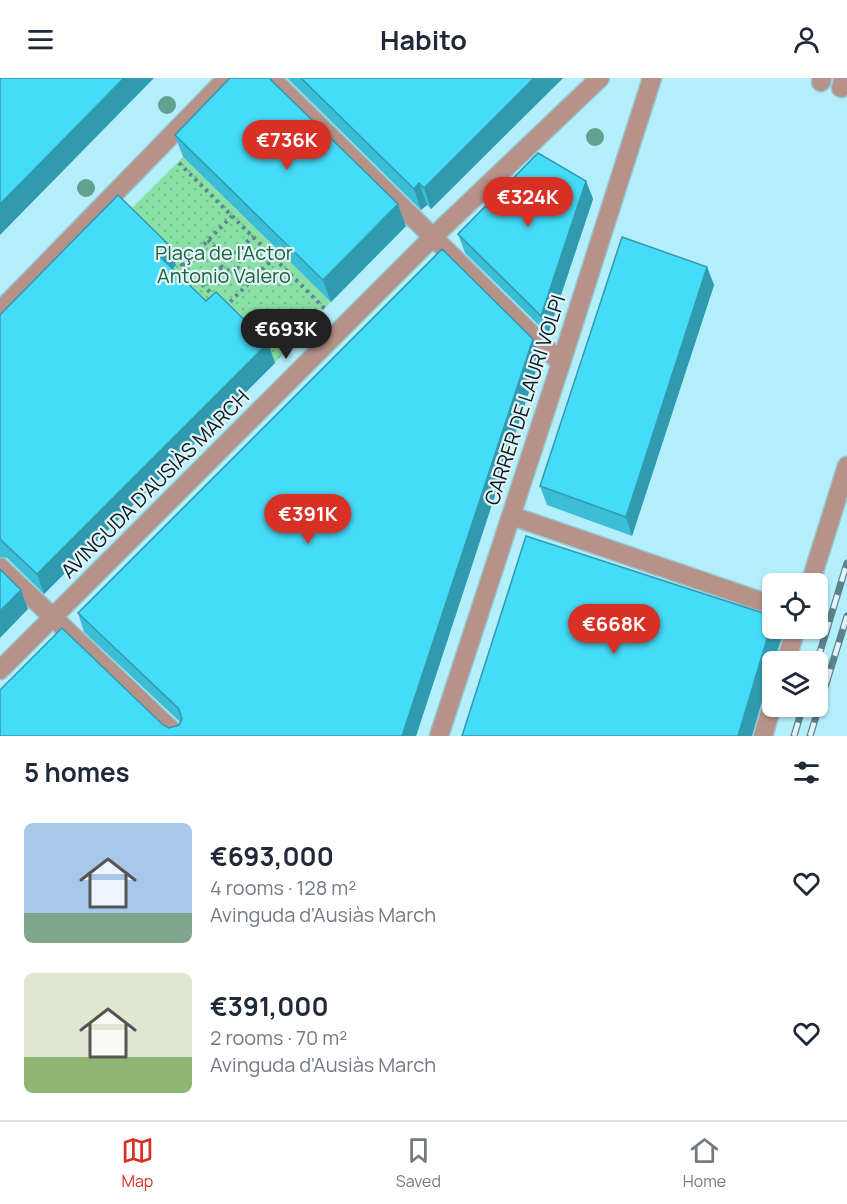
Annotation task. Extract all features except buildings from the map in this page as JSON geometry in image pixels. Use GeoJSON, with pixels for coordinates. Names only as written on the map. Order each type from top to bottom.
{"type":"FeatureCollection","features":[{"type":"Feature","properties":{"kind":"street"},"geometry":{"type":"LineString","coordinates":[[0,311],[227,78]]}},
{"type":"Feature","properties":{"kind":"street"},"geometry":{"type":"LineString","coordinates":[[271,78],[561,363]]}},
{"type":"Feature","properties":{"kind":"street","name":"AVINGUDA D'AUSIÀS MARCH"},"geometry":{"type":"LineString","coordinates":[[0,670],[434,236],[600,78]]}},
{"type":"Feature","properties":{"kind":"street","name":"CARRER DE LAURI VOLPI"},"geometry":{"type":"LineString","coordinates":[[439,736],[652,78]]}},
{"type":"Feature","properties":{"kind":"street"},"geometry":{"type":"LineString","coordinates":[[813,573],[847,466]]}},
{"type":"Feature","properties":{"kind":"street"},"geometry":{"type":"LineString","coordinates":[[512,516],[762,602]]}},
{"type":"Feature","properties":{"kind":"street"},"geometry":{"type":"LineString","coordinates":[[0,567],[178,736]]}},
{"type":"Feature","properties":{"kind":"street"},"geometry":{"type":"LineString","coordinates":[[763,736],[769,717]]}},
{"type":"Feature","properties":{"kind":"path"},"geometry":{"type":"LineString","coordinates":[[178,163],[325,309]]}},
{"type":"Feature","properties":{"kind":"path"},"geometry":{"type":"LineString","coordinates":[[183,266],[232,216]]}},
{"type":"Feature","properties":{"kind":"path"},"geometry":{"type":"LineString","coordinates":[[236,253],[253,236]]}},
{"type":"Feature","properties":{"kind":"path"},"geometry":{"type":"LineString","coordinates":[[208,240],[221,253]]}},
{"type":"Feature","properties":{"kind":"path"},"geometry":{"type":"LineString","coordinates":[[168,250],[232,315]]}},
{"type":"Feature","properties":{"kind":"path"},"geometry":{"type":"LineString","coordinates":[[227,250],[236,253],[239,258],[237,267],[230,270],[222,267],[219,259],[221,253],[227,250]]}},
{"type":"Feature","properties":{"kind":"path"},"geometry":{"type":"LineString","coordinates":[[225,307],[274,258]]}},
{"type":"Feature","properties":{"kind":"path"},"geometry":{"type":"LineString","coordinates":[[203,285],[222,267]]}},
{"type":"Feature","properties":{"kind":"path"},"geometry":{"type":"LineString","coordinates":[[237,267],[251,280]]}},
{"type":"Feature","properties":{"kind":"green space","name":"Plaça de l'Actor Antonio Valero"},"geometry":{"type":"Polygon","coordinates":[[[183,157],[331,302],[275,363],[213,321],[167,275],[176,266],[125,215],[183,157]]]}},
{"type":"Feature","properties":{"kind":"railway"},"geometry":{"type":"LineString","coordinates":[[820,651],[847,563]]}},
{"type":"Feature","properties":{"kind":"railway"},"geometry":{"type":"LineString","coordinates":[[810,736],[847,616]]}},
{"type":"Feature","properties":{"kind":"railway"},"geometry":{"type":"LineString","coordinates":[[794,736],[800,717]]}}]}
